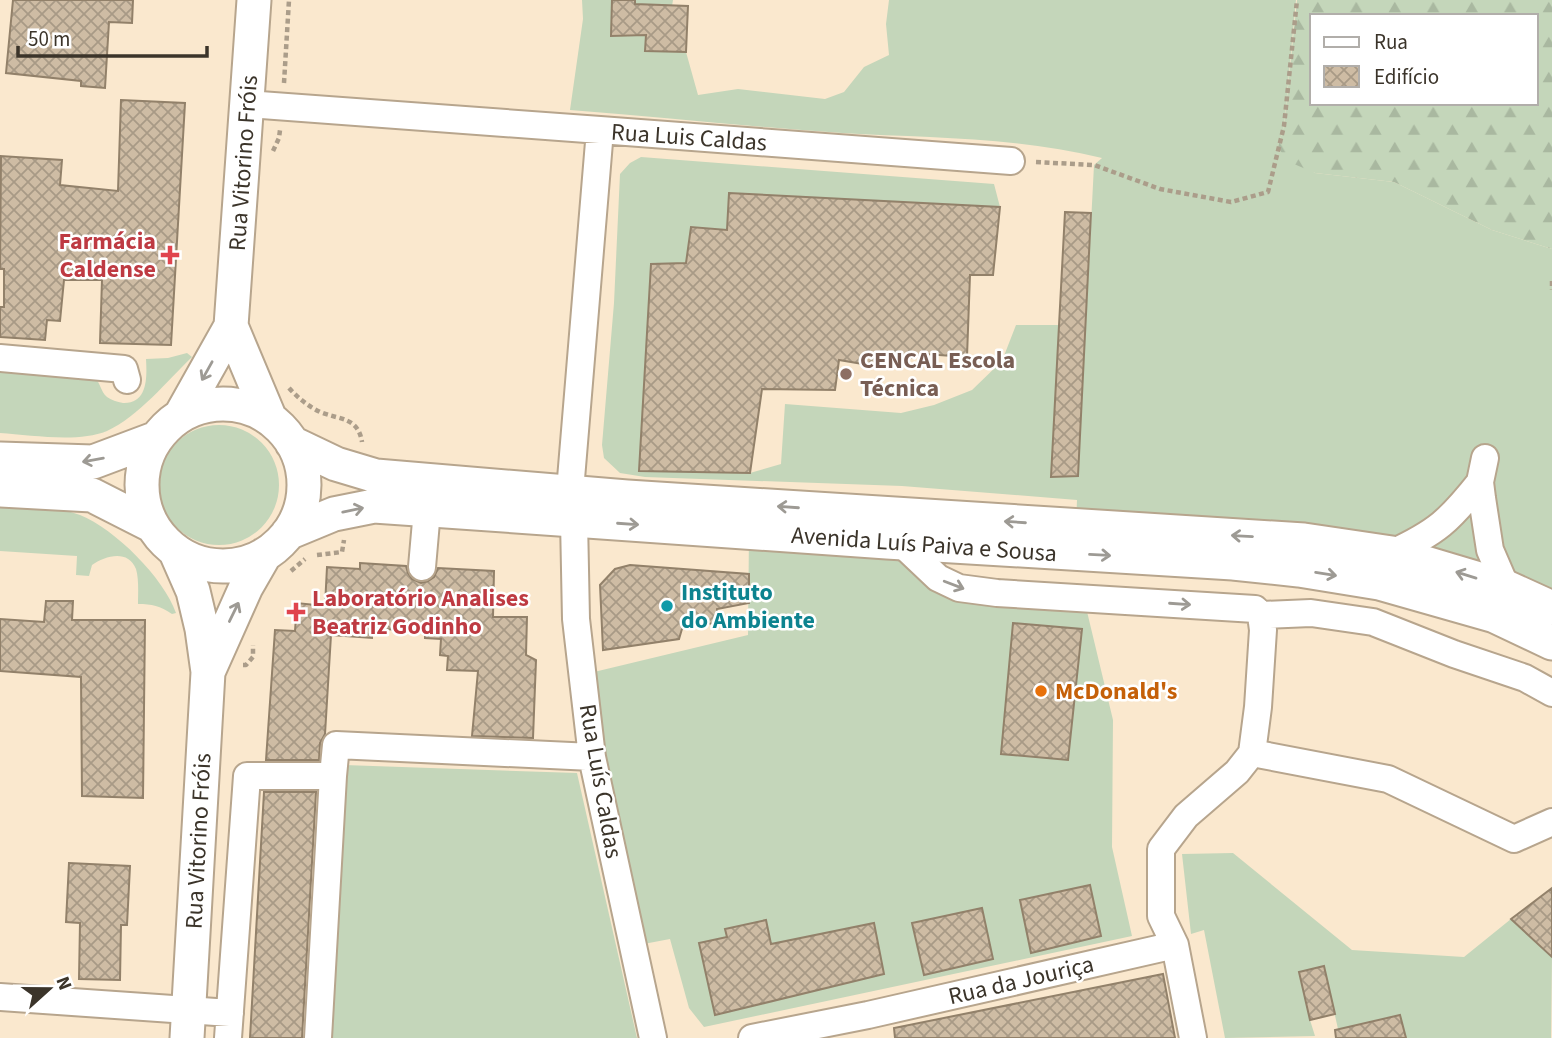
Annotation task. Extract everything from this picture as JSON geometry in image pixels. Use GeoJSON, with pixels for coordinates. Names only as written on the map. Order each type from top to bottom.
{"type":"FeatureCollection","features":[{"type":"Feature","properties":{"kind":"main road","name":"Rua Vitorino Fróis"},"geometry":{"type":"LineString","coordinates":[[181,415],[231,327],[254,0]]}},
{"type":"Feature","properties":{"kind":"main road","name":"Rua Vitorino Fróis"},"geometry":{"type":"LineString","coordinates":[[231,327],[281,431]]}},
{"type":"Feature","properties":{"kind":"main road"},"geometry":{"type":"LineString","coordinates":[[226,403],[249,408],[281,431],[301,464],[304,488],[300,512],[280,553],[220,566],[197,561],[175,551],[153,526],[144,505],[142,481],[146,458],[168,425],[181,415],[203,406],[226,403]]}},
{"type":"Feature","properties":{"kind":"main road","name":"Avenida Luís Paiva e Sousa"},"geometry":{"type":"LineString","coordinates":[[281,431],[336,464],[376,476],[572,506],[901,543],[1233,563],[1307,571],[1379,583],[1495,616],[1552,643]]}},
{"type":"Feature","properties":{"kind":"main road"},"geometry":{"type":"LineString","coordinates":[[0,459],[93,462],[157,438]]}},
{"type":"Feature","properties":{"kind":"main road"},"geometry":{"type":"LineString","coordinates":[[0,490],[92,495],[153,526]]}},
{"type":"Feature","properties":{"kind":"main road","name":"Avenida Luís Paiva e Sousa"},"geometry":{"type":"LineString","coordinates":[[280,553],[334,514],[374,506],[427,510],[572,506],[627,496],[1304,540],[1392,553],[1506,587],[1552,608]]}},
{"type":"Feature","properties":{"kind":"main road","name":"Rua Vitorino Fróis"},"geometry":{"type":"LineString","coordinates":[[175,551],[193,591],[210,668],[188,1024]]}},
{"type":"Feature","properties":{"kind":"main road","name":"Rua Vitorino Fróis"},"geometry":{"type":"LineString","coordinates":[[210,668],[246,587],[280,553]]}},
{"type":"Feature","properties":{"kind":"street"},"geometry":{"type":"LineString","coordinates":[[247,104],[600,130]]}},
{"type":"Feature","properties":{"kind":"street","name":"Rua Luis Caldas"},"geometry":{"type":"LineString","coordinates":[[572,506],[600,130],[1012,161]]}},
{"type":"Feature","properties":{"kind":"street"},"geometry":{"type":"LineString","coordinates":[[0,358],[124,369],[127,380]]}},
{"type":"Feature","properties":{"kind":"street"},"geometry":{"type":"LineString","coordinates":[[1392,553],[1427,537],[1453,516],[1482,470],[1490,550],[1506,587]]}},
{"type":"Feature","properties":{"kind":"street","name":"Rua Luís Caldas"},"geometry":{"type":"LineString","coordinates":[[572,506],[576,619],[592,757],[653,1038]]}},
{"type":"Feature","properties":{"kind":"street"},"geometry":{"type":"LineString","coordinates":[[422,567],[427,510]]}},
{"type":"Feature","properties":{"kind":"street"},"geometry":{"type":"LineString","coordinates":[[901,543],[938,578],[959,588],[997,593],[1255,609],[1261,615],[1263,630],[1258,707],[1252,753],[1237,772],[1186,816],[1161,849],[1161,916],[1175,945],[1194,1038]]}},
{"type":"Feature","properties":{"kind":"street"},"geometry":{"type":"LineString","coordinates":[[1261,615],[1311,613],[1373,622],[1525,678],[1552,693]]}},
{"type":"Feature","properties":{"kind":"street"},"geometry":{"type":"LineString","coordinates":[[318,1038],[336,745],[592,757]]}},
{"type":"Feature","properties":{"kind":"street"},"geometry":{"type":"LineString","coordinates":[[1252,753],[1388,779],[1514,839],[1552,822]]}},
{"type":"Feature","properties":{"kind":"street"},"geometry":{"type":"LineString","coordinates":[[243,1038],[253,787],[333,776]]}},
{"type":"Feature","properties":{"kind":"street","name":"Rua Vitorino Fróis"},"geometry":{"type":"LineString","coordinates":[[188,1024],[229,1026],[253,787]]}},
{"type":"Feature","properties":{"kind":"street","name":"Rua da Jouriça"},"geometry":{"type":"LineString","coordinates":[[752,1038],[867,1015],[1175,945]]}},
{"type":"Feature","properties":{"kind":"street"},"geometry":{"type":"LineString","coordinates":[[0,997],[188,1024]]}},
{"type":"Feature","properties":{"kind":"street","name":"Rua da Jouriça"},"geometry":{"type":"LineString","coordinates":[[841,1038],[867,1015]]}},
{"type":"Feature","properties":{"kind":"path"},"geometry":{"type":"LineString","coordinates":[[270,159],[279,138],[289,0]]}},
{"type":"Feature","properties":{"kind":"path"},"geometry":{"type":"LineString","coordinates":[[1012,161],[1094,165],[1160,190],[1231,202],[1268,192],[1283,126],[1297,0]]}},
{"type":"Feature","properties":{"kind":"path"},"geometry":{"type":"LineString","coordinates":[[1552,281],[1552,290]]}},
{"type":"Feature","properties":{"kind":"path"},"geometry":{"type":"LineString","coordinates":[[285,383],[300,400],[318,411],[352,423],[360,430],[362,442],[358,471]]}},
{"type":"Feature","properties":{"kind":"path"},"geometry":{"type":"LineString","coordinates":[[280,553],[306,558],[327,552],[342,552],[352,511]]}},
{"type":"Feature","properties":{"kind":"path"},"geometry":{"type":"LineString","coordinates":[[210,668],[246,665],[253,657],[254,643]]}},
{"type":"Feature","properties":{"kind":"green space"},"geometry":{"type":"Polygon","coordinates":[[[582,0],[673,0],[672,6],[647,5],[645,50],[686,52],[698,95],[738,89],[825,99],[844,92],[864,67],[889,55],[886,24],[889,0],[1296,0],[1284,126],[1278,147],[1315,173],[1394,182],[1492,230],[1552,249],[1552,608],[1076,526],[1077,500],[902,486],[645,477],[620,473],[604,458],[602,445],[614,303],[620,174],[630,163],[641,157],[994,184],[1000,207],[729,193],[727,230],[691,227],[686,263],[750,473],[781,464],[785,404],[901,413],[934,405],[972,390],[1002,361],[1016,325],[1059,325],[1078,476],[1094,165],[1102,158],[1005,142],[808,131],[570,110],[583,19],[582,0]]]}},
{"type":"Feature","properties":{"kind":"green space"},"geometry":{"type":"Polygon","coordinates":[[[1297,0],[1552,0],[1552,249],[1492,230],[1394,182],[1315,173],[1287,161],[1278,147],[1284,126],[1297,0]]]}},
{"type":"Feature","properties":{"kind":"green space"},"geometry":{"type":"Polygon","coordinates":[[[187,353],[192,357],[152,397],[130,417],[107,431],[82,437],[0,433],[0,372],[94,377],[107,397],[123,403],[131,402],[142,394],[146,381],[146,359],[168,358],[187,353]]]}},
{"type":"Feature","properties":{"kind":"green space"},"geometry":{"type":"Polygon","coordinates":[[[219,425],[242,429],[262,442],[275,462],[279,485],[275,508],[262,528],[242,541],[219,545],[196,541],[176,528],[163,508],[159,485],[163,462],[176,442],[196,429],[219,425]]]}},
{"type":"Feature","properties":{"kind":"green space"},"geometry":{"type":"Polygon","coordinates":[[[0,507],[61,510],[94,522],[123,543],[150,570],[170,599],[176,613],[172,614],[148,604],[138,604],[136,569],[128,559],[116,556],[97,562],[92,565],[89,576],[76,575],[77,556],[0,551],[0,507]]]}},
{"type":"Feature","properties":{"kind":"green space"},"geometry":{"type":"Polygon","coordinates":[[[749,532],[901,543],[938,578],[1084,599],[1113,720],[1112,847],[1132,936],[704,1027],[689,1008],[670,939],[633,946],[592,757],[594,672],[748,635],[749,532]]]}},
{"type":"Feature","properties":{"kind":"green space"},"geometry":{"type":"Polygon","coordinates":[[[344,765],[577,773],[637,1038],[324,1038],[344,765]]]}},
{"type":"Feature","properties":{"kind":"green space"},"geometry":{"type":"Polygon","coordinates":[[[1233,853],[1352,950],[1464,957],[1511,919],[1552,957],[1551,1038],[1406,1038],[1400,1015],[1338,1029],[1324,966],[1310,1020],[1315,1036],[1225,1038],[1204,930],[1191,934],[1182,854],[1233,853]]]}},
{"type":"Feature","properties":{"kind":"building"},"geometry":{"type":"Polygon","coordinates":[[[13,0],[133,0],[132,23],[109,22],[105,88],[81,86],[81,81],[6,73],[13,0]]]}},
{"type":"Feature","properties":{"kind":"building"},"geometry":{"type":"Polygon","coordinates":[[[612,0],[635,0],[635,4],[688,6],[686,52],[645,51],[646,35],[611,36],[612,0]]]}},
{"type":"Feature","properties":{"kind":"building"},"geometry":{"type":"Polygon","coordinates":[[[121,100],[185,103],[171,345],[100,343],[102,280],[64,280],[60,321],[47,320],[45,340],[0,337],[0,307],[4,307],[4,269],[0,269],[1,156],[62,160],[60,185],[118,191],[121,100]]]}},
{"type":"Feature","properties":{"kind":"building"},"geometry":{"type":"Polygon","coordinates":[[[729,193],[1000,207],[993,275],[970,275],[967,357],[924,354],[880,367],[839,360],[835,390],[762,389],[750,473],[639,471],[651,264],[686,263],[691,227],[727,230],[729,193]]]}},
{"type":"Feature","properties":{"kind":"building"},"geometry":{"type":"Polygon","coordinates":[[[1065,212],[1091,213],[1078,476],[1051,477],[1065,212]]]}},
{"type":"Feature","properties":{"kind":"building"},"geometry":{"type":"Polygon","coordinates":[[[360,563],[406,566],[412,579],[421,583],[434,577],[438,568],[494,571],[493,617],[527,617],[526,655],[536,660],[533,738],[472,736],[478,671],[447,670],[448,656],[440,655],[441,639],[425,638],[425,632],[372,628],[372,638],[331,635],[325,734],[320,743],[319,760],[266,760],[275,630],[295,631],[297,603],[325,606],[327,567],[360,569],[360,563]]]}},
{"type":"Feature","properties":{"kind":"building","name":"Instituto do Ambiente"},"geometry":{"type":"Polygon","coordinates":[[[630,565],[749,574],[749,603],[717,609],[717,624],[684,622],[679,639],[603,650],[600,585],[615,569],[630,565]]]}},
{"type":"Feature","properties":{"kind":"building"},"geometry":{"type":"Polygon","coordinates":[[[46,601],[73,601],[72,620],[145,620],[143,798],[82,796],[81,677],[0,671],[0,619],[44,622],[46,601]]]}},
{"type":"Feature","properties":{"kind":"building","name":"McDonald's"},"geometry":{"type":"Polygon","coordinates":[[[1013,623],[1082,629],[1068,760],[1001,754],[1013,623]]]}},
{"type":"Feature","properties":{"kind":"building"},"geometry":{"type":"Polygon","coordinates":[[[264,792],[316,792],[302,1038],[250,1038],[264,792]]]}},
{"type":"Feature","properties":{"kind":"building"},"geometry":{"type":"Polygon","coordinates":[[[69,863],[130,866],[127,925],[121,925],[120,980],[79,979],[80,923],[66,922],[69,863]]]}},
{"type":"Feature","properties":{"kind":"building"},"geometry":{"type":"Polygon","coordinates":[[[1090,885],[1101,936],[1031,953],[1020,900],[1090,885]]]}},
{"type":"Feature","properties":{"kind":"building"},"geometry":{"type":"Polygon","coordinates":[[[1552,888],[1552,957],[1511,919],[1552,888]]]}},
{"type":"Feature","properties":{"kind":"building"},"geometry":{"type":"Polygon","coordinates":[[[982,908],[993,959],[924,975],[912,923],[982,908]]]}},
{"type":"Feature","properties":{"kind":"building"},"geometry":{"type":"Polygon","coordinates":[[[766,920],[771,944],[874,923],[884,974],[715,1015],[699,943],[727,937],[725,929],[766,920]]]}},
{"type":"Feature","properties":{"kind":"building"},"geometry":{"type":"Polygon","coordinates":[[[1324,966],[1335,1014],[1310,1020],[1299,972],[1324,966]]]}},
{"type":"Feature","properties":{"kind":"building"},"geometry":{"type":"Polygon","coordinates":[[[1163,974],[1175,1038],[895,1038],[894,1028],[1163,974]]]}},
{"type":"Feature","properties":{"kind":"building"},"geometry":{"type":"Polygon","coordinates":[[[1400,1015],[1406,1038],[1336,1038],[1335,1030],[1400,1015]]]}},
{"type":"Feature","properties":{"kind":"place","name":"Farmácia Caldense"},"geometry":{"type":"Point","coordinates":[170,255]}},
{"type":"Feature","properties":{"kind":"place","name":"CENCAL Escola Técnica"},"geometry":{"type":"Point","coordinates":[846,374]}},
{"type":"Feature","properties":{"kind":"place","name":"Instituto do Ambiente"},"geometry":{"type":"Point","coordinates":[667,606]}},
{"type":"Feature","properties":{"kind":"place","name":"Laboratório Analises Beatriz Godinho"},"geometry":{"type":"Point","coordinates":[296,612]}},
{"type":"Feature","properties":{"kind":"place","name":"McDonald's"},"geometry":{"type":"Point","coordinates":[1041,691]}}]}
